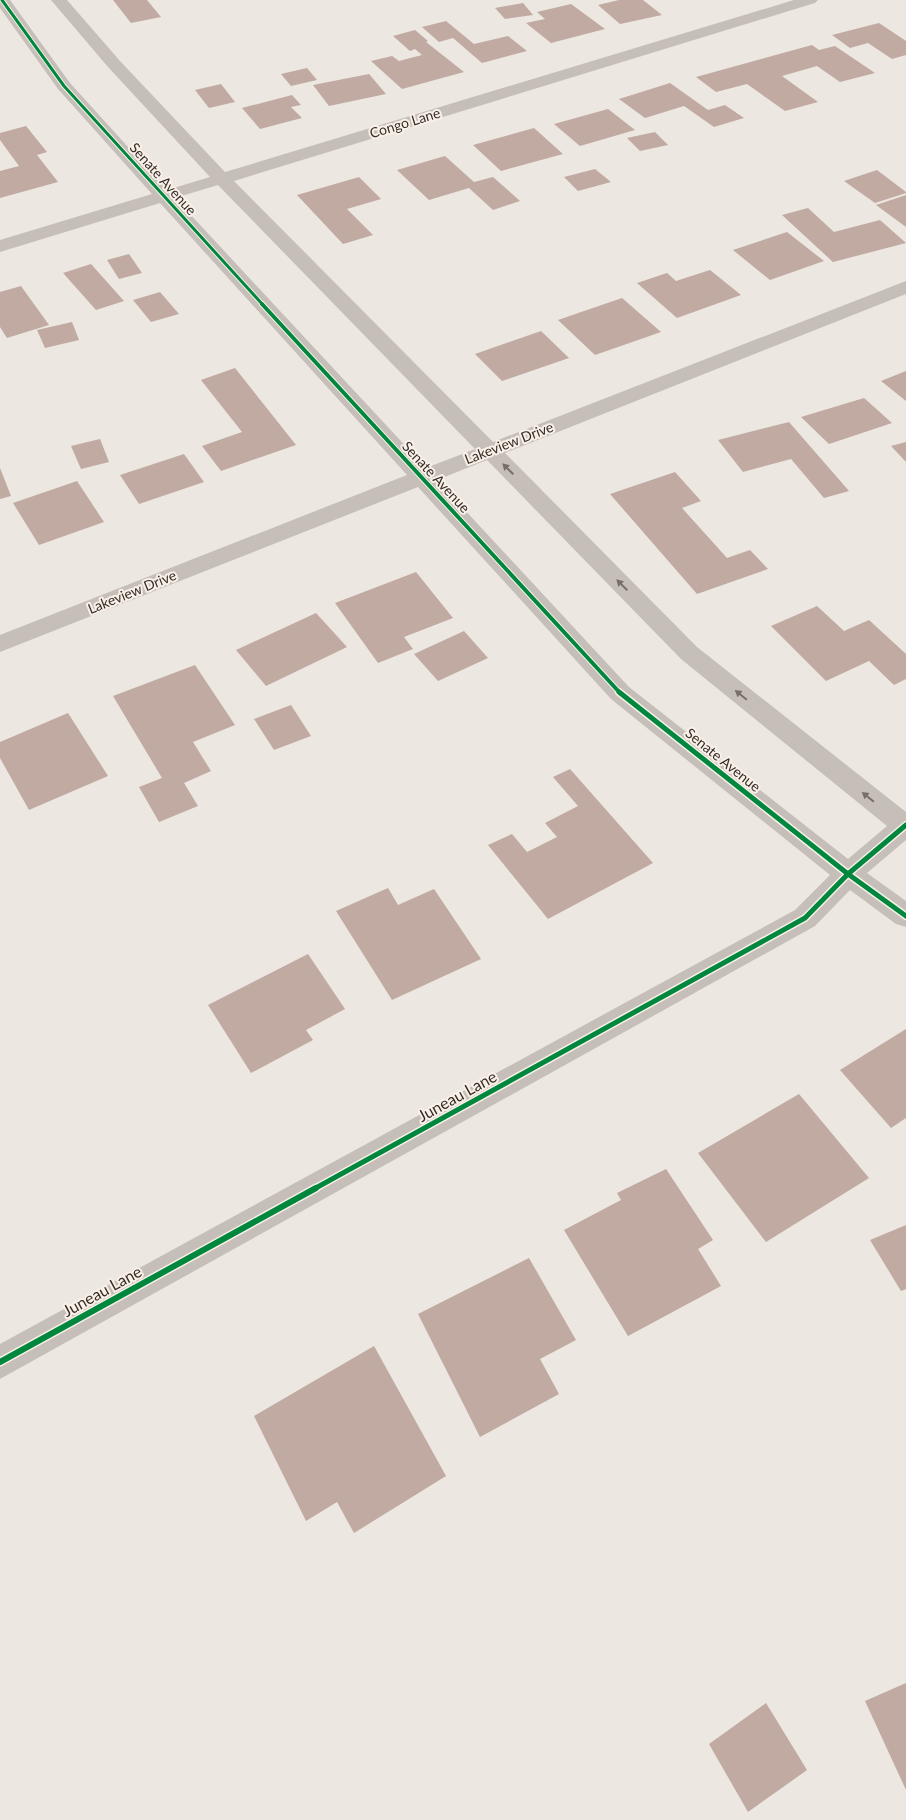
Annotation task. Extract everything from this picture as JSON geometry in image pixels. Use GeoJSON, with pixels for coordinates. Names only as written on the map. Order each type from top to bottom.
{"type":"FeatureCollection","features":[{"type":"Feature","properties":{"kind":"street","name":"Senate Avenue"},"geometry":{"type":"LineString","coordinates":[[2,0],[64,86],[620,693],[848,874],[906,916]]}},
{"type":"Feature","properties":{"kind":"street"},"geometry":{"type":"LineString","coordinates":[[60,0],[114,64],[222,179],[689,653],[906,826]]}},
{"type":"Feature","properties":{"kind":"street","name":"Congo Lane"},"geometry":{"type":"LineString","coordinates":[[0,246],[810,0]]}},
{"type":"Feature","properties":{"kind":"street","name":"Lakeview Drive"},"geometry":{"type":"LineString","coordinates":[[0,644],[906,287]]}},
{"type":"Feature","properties":{"kind":"street","name":"Juneau Lane"},"geometry":{"type":"LineString","coordinates":[[0,1362],[805,918],[848,874],[906,826]]}},
{"type":"Feature","properties":{"kind":"building"},"geometry":{"type":"Polygon","coordinates":[[[113,0],[147,0],[161,17],[131,23],[113,0]]]}},
{"type":"Feature","properties":{"kind":"building"},"geometry":{"type":"Polygon","coordinates":[[[619,0],[643,0],[662,15],[620,24],[598,5],[619,0]]]}},
{"type":"Feature","properties":{"kind":"building"},"geometry":{"type":"Polygon","coordinates":[[[523,3],[533,15],[505,19],[495,8],[523,3]]]}},
{"type":"Feature","properties":{"kind":"building"},"geometry":{"type":"Polygon","coordinates":[[[571,4],[605,29],[551,43],[526,23],[545,19],[537,12],[571,4]]]}},
{"type":"Feature","properties":{"kind":"building"},"geometry":{"type":"Polygon","coordinates":[[[446,21],[474,44],[508,36],[527,51],[482,63],[453,38],[439,42],[422,27],[446,21]]]}},
{"type":"Feature","properties":{"kind":"building"},"geometry":{"type":"Polygon","coordinates":[[[879,23],[906,41],[906,55],[892,59],[868,43],[850,48],[832,35],[879,23]]]}},
{"type":"Feature","properties":{"kind":"building"},"geometry":{"type":"Polygon","coordinates":[[[415,30],[428,41],[426,42],[464,72],[402,89],[371,61],[392,56],[399,61],[422,55],[415,49],[410,51],[393,36],[415,30]]]}},
{"type":"Feature","properties":{"kind":"building"},"geometry":{"type":"Polygon","coordinates":[[[812,45],[819,50],[835,46],[875,73],[840,82],[817,66],[782,76],[818,102],[785,111],[747,84],[716,92],[696,77],[812,45]]]}},
{"type":"Feature","properties":{"kind":"building"},"geometry":{"type":"Polygon","coordinates":[[[307,68],[317,80],[291,86],[281,74],[307,68]]]}},
{"type":"Feature","properties":{"kind":"building"},"geometry":{"type":"Polygon","coordinates":[[[369,74],[386,94],[329,106],[313,85],[369,74]]]}},
{"type":"Feature","properties":{"kind":"building"},"geometry":{"type":"Polygon","coordinates":[[[670,83],[708,110],[725,105],[744,118],[714,127],[684,106],[645,118],[619,99],[670,83]]]}},
{"type":"Feature","properties":{"kind":"building"},"geometry":{"type":"Polygon","coordinates":[[[221,84],[235,102],[209,108],[195,90],[221,84]]]}},
{"type":"Feature","properties":{"kind":"building"},"geometry":{"type":"Polygon","coordinates":[[[292,95],[301,105],[291,107],[302,118],[260,129],[242,108],[292,95]]]}},
{"type":"Feature","properties":{"kind":"building"},"geometry":{"type":"Polygon","coordinates":[[[608,109],[635,130],[580,146],[554,124],[608,109]]]}},
{"type":"Feature","properties":{"kind":"building"},"geometry":{"type":"Polygon","coordinates":[[[26,126],[47,152],[37,155],[58,182],[0,198],[0,171],[19,166],[0,140],[0,133],[26,126]]]}},
{"type":"Feature","properties":{"kind":"building"},"geometry":{"type":"Polygon","coordinates":[[[534,128],[563,154],[501,171],[473,145],[534,128]]]}},
{"type":"Feature","properties":{"kind":"building"},"geometry":{"type":"Polygon","coordinates":[[[655,132],[668,145],[640,151],[627,138],[655,132]]]}},
{"type":"Feature","properties":{"kind":"building"},"geometry":{"type":"Polygon","coordinates":[[[445,156],[474,182],[493,177],[520,201],[493,210],[469,188],[429,200],[397,170],[445,156]]]}},
{"type":"Feature","properties":{"kind":"building"},"geometry":{"type":"Polygon","coordinates":[[[595,169],[611,182],[578,191],[564,177],[595,169]]]}},
{"type":"Feature","properties":{"kind":"building"},"geometry":{"type":"Polygon","coordinates":[[[877,170],[906,193],[875,203],[844,181],[877,170]]]}},
{"type":"Feature","properties":{"kind":"building"},"geometry":{"type":"Polygon","coordinates":[[[359,177],[381,199],[347,209],[373,235],[343,244],[297,195],[359,177]]]}},
{"type":"Feature","properties":{"kind":"building"},"geometry":{"type":"Polygon","coordinates":[[[906,195],[906,227],[876,205],[906,195]]]}},
{"type":"Feature","properties":{"kind":"building"},"geometry":{"type":"Polygon","coordinates":[[[808,208],[834,232],[880,220],[906,243],[833,262],[782,215],[808,208]]]}},
{"type":"Feature","properties":{"kind":"building"},"geometry":{"type":"Polygon","coordinates":[[[787,232],[824,261],[770,280],[733,250],[787,232]]]}},
{"type":"Feature","properties":{"kind":"building"},"geometry":{"type":"Polygon","coordinates":[[[129,254],[142,273],[119,279],[107,260],[129,254]]]}},
{"type":"Feature","properties":{"kind":"building"},"geometry":{"type":"Polygon","coordinates":[[[91,264],[124,301],[96,310],[63,273],[91,264]]]}},
{"type":"Feature","properties":{"kind":"building"},"geometry":{"type":"Polygon","coordinates":[[[710,270],[741,295],[677,318],[637,283],[667,273],[676,281],[710,270]]]}},
{"type":"Feature","properties":{"kind":"building"},"geometry":{"type":"Polygon","coordinates":[[[21,286],[49,325],[7,338],[0,327],[0,292],[21,286]]]}},
{"type":"Feature","properties":{"kind":"building"},"geometry":{"type":"Polygon","coordinates":[[[160,292],[179,314],[151,322],[133,300],[160,292]]]}},
{"type":"Feature","properties":{"kind":"building"},"geometry":{"type":"Polygon","coordinates":[[[622,298],[661,332],[595,355],[558,320],[622,298]]]}},
{"type":"Feature","properties":{"kind":"building"},"geometry":{"type":"Polygon","coordinates":[[[72,322],[79,340],[45,348],[37,330],[72,322]]]}},
{"type":"Feature","properties":{"kind":"building"},"geometry":{"type":"Polygon","coordinates":[[[541,331],[569,358],[502,381],[475,354],[541,331]]]}},
{"type":"Feature","properties":{"kind":"building"},"geometry":{"type":"Polygon","coordinates":[[[235,368],[296,445],[221,471],[202,446],[242,432],[201,380],[235,368]]]}},
{"type":"Feature","properties":{"kind":"building"},"geometry":{"type":"Polygon","coordinates":[[[906,371],[906,401],[881,381],[906,371]]]}},
{"type":"Feature","properties":{"kind":"building"},"geometry":{"type":"Polygon","coordinates":[[[864,398],[892,423],[829,444],[801,417],[864,398]]]}},
{"type":"Feature","properties":{"kind":"building"},"geometry":{"type":"Polygon","coordinates":[[[789,422],[849,491],[824,498],[791,459],[743,472],[718,440],[789,422]]]}},
{"type":"Feature","properties":{"kind":"building"},"geometry":{"type":"Polygon","coordinates":[[[100,439],[109,462],[81,469],[71,446],[100,439]]]}},
{"type":"Feature","properties":{"kind":"building"},"geometry":{"type":"Polygon","coordinates":[[[906,442],[906,462],[891,446],[906,442]]]}},
{"type":"Feature","properties":{"kind":"building"},"geometry":{"type":"Polygon","coordinates":[[[184,454],[204,482],[139,504],[120,475],[184,454]]]}},
{"type":"Feature","properties":{"kind":"building"},"geometry":{"type":"Polygon","coordinates":[[[0,468],[11,496],[0,499],[0,468]]]}},
{"type":"Feature","properties":{"kind":"building"},"geometry":{"type":"Polygon","coordinates":[[[675,472],[701,501],[682,508],[727,558],[750,550],[768,569],[697,594],[610,494],[675,472]]]}},
{"type":"Feature","properties":{"kind":"building"},"geometry":{"type":"Polygon","coordinates":[[[77,481],[104,522],[39,545],[13,503],[77,481]]]}},
{"type":"Feature","properties":{"kind":"building"},"geometry":{"type":"Polygon","coordinates":[[[416,572],[453,618],[404,637],[413,649],[378,663],[335,603],[416,572]]]}},
{"type":"Feature","properties":{"kind":"building"},"geometry":{"type":"Polygon","coordinates":[[[817,606],[844,631],[869,620],[906,654],[906,679],[894,685],[869,661],[826,681],[771,626],[817,606]]]}},
{"type":"Feature","properties":{"kind":"building"},"geometry":{"type":"Polygon","coordinates":[[[316,613],[347,647],[266,686],[236,650],[316,613]]]}},
{"type":"Feature","properties":{"kind":"building"},"geometry":{"type":"Polygon","coordinates":[[[464,631],[488,658],[438,681],[414,654],[464,631]]]}},
{"type":"Feature","properties":{"kind":"building"},"geometry":{"type":"Polygon","coordinates":[[[195,665],[235,725],[193,742],[211,771],[184,783],[198,806],[159,822],[139,787],[162,778],[113,696],[195,665]]]}},
{"type":"Feature","properties":{"kind":"building"},"geometry":{"type":"Polygon","coordinates":[[[291,705],[311,736],[274,750],[254,719],[291,705]]]}},
{"type":"Feature","properties":{"kind":"building"},"geometry":{"type":"Polygon","coordinates":[[[68,713],[108,776],[29,810],[0,758],[0,742],[68,713]]]}},
{"type":"Feature","properties":{"kind":"building"},"geometry":{"type":"Polygon","coordinates":[[[570,769],[653,863],[548,919],[488,845],[512,834],[527,852],[557,837],[545,823],[578,806],[553,777],[570,769]]]}},
{"type":"Feature","properties":{"kind":"building"},"geometry":{"type":"Polygon","coordinates":[[[388,888],[398,905],[434,889],[481,959],[392,1000],[336,911],[388,888]]]}},
{"type":"Feature","properties":{"kind":"building"},"geometry":{"type":"Polygon","coordinates":[[[308,954],[345,1009],[306,1030],[313,1040],[251,1073],[208,1005],[308,954]]]}},
{"type":"Feature","properties":{"kind":"building"},"geometry":{"type":"Polygon","coordinates":[[[906,1029],[906,1118],[891,1128],[840,1070],[906,1029]]]}},
{"type":"Feature","properties":{"kind":"building"},"geometry":{"type":"Polygon","coordinates":[[[799,1094],[869,1178],[766,1242],[698,1153],[799,1094]]]}},
{"type":"Feature","properties":{"kind":"building"},"geometry":{"type":"Polygon","coordinates":[[[666,1169],[713,1240],[698,1249],[721,1286],[628,1336],[564,1230],[621,1200],[617,1193],[666,1169]]]}},
{"type":"Feature","properties":{"kind":"building"},"geometry":{"type":"Polygon","coordinates":[[[906,1225],[906,1289],[901,1291],[870,1240],[906,1225]]]}},
{"type":"Feature","properties":{"kind":"building"},"geometry":{"type":"Polygon","coordinates":[[[529,1258],[576,1340],[540,1359],[559,1394],[480,1437],[418,1314],[529,1258]]]}},
{"type":"Feature","properties":{"kind":"building"},"geometry":{"type":"Polygon","coordinates":[[[374,1346],[446,1476],[354,1533],[337,1502],[306,1521],[254,1416],[374,1346]]]}},
{"type":"Feature","properties":{"kind":"building"},"geometry":{"type":"Polygon","coordinates":[[[906,1683],[906,1790],[865,1701],[906,1683]]]}},
{"type":"Feature","properties":{"kind":"building"},"geometry":{"type":"Polygon","coordinates":[[[766,1703],[807,1770],[748,1812],[709,1744],[766,1703]]]}},
{"type":"Feature","properties":{"kind":"cycle path"},"geometry":{"type":"LineString","coordinates":[[2,0],[64,86],[620,693],[848,874],[906,916]]}},
{"type":"Feature","properties":{"kind":"cycle path"},"geometry":{"type":"LineString","coordinates":[[0,1362],[805,918],[848,874],[906,825]]}}]}
